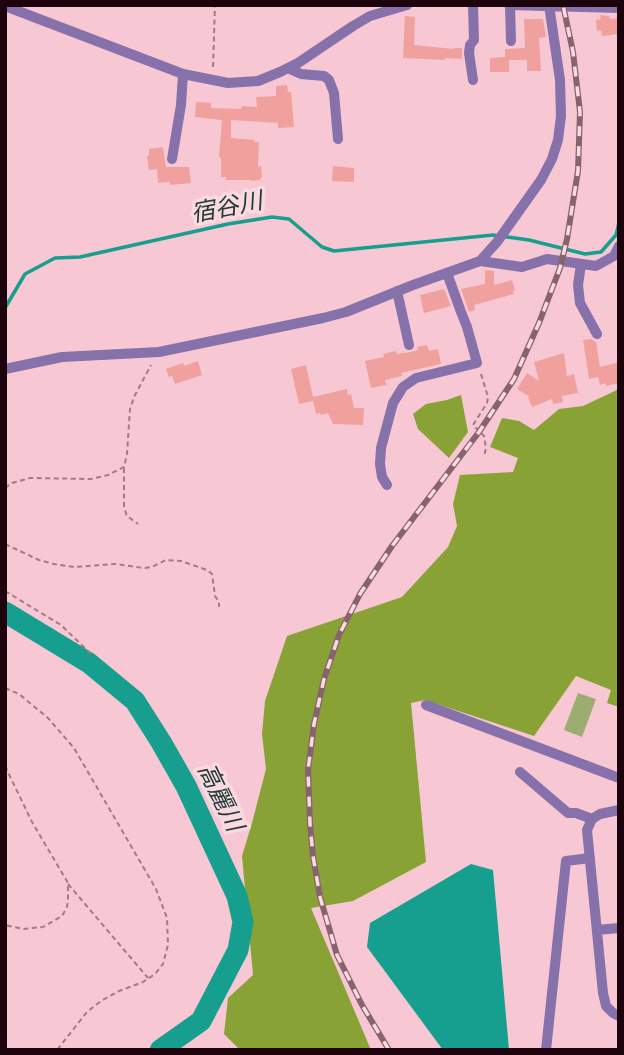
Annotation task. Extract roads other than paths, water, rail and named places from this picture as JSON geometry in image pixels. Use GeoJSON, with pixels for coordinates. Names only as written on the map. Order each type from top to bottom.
{"type":"FeatureCollection","features":[{"type":"Feature","properties":{"kind":"street"},"geometry":{"type":"LineString","coordinates":[[5,6],[183,74],[228,83],[258,81],[288,68],[370,16],[407,5]]}},
{"type":"Feature","properties":{"kind":"street"},"geometry":{"type":"LineString","coordinates":[[472,80],[469,53],[474,40],[473,5]]}},
{"type":"Feature","properties":{"kind":"street"},"geometry":{"type":"LineString","coordinates":[[511,41],[509,5],[619,8]]}},
{"type":"Feature","properties":{"kind":"street"},"geometry":{"type":"LineString","coordinates":[[480,261],[497,242],[541,180],[558,140],[561,116],[560,80],[550,6]]}},
{"type":"Feature","properties":{"kind":"street"},"geometry":{"type":"LineString","coordinates":[[288,68],[301,74],[329,79],[334,93],[338,139]]}},
{"type":"Feature","properties":{"kind":"street"},"geometry":{"type":"LineString","coordinates":[[172,159],[180,115],[183,74]]}},
{"type":"Feature","properties":{"kind":"street"},"geometry":{"type":"LineString","coordinates":[[5,369],[62,358],[159,352],[323,318],[346,312],[480,261],[522,267],[547,259],[596,266],[614,256],[619,246]]}},
{"type":"Feature","properties":{"kind":"street"},"geometry":{"type":"LineString","coordinates":[[610,258],[619,269]]}},
{"type":"Feature","properties":{"kind":"street"},"geometry":{"type":"LineString","coordinates":[[581,264],[578,285],[580,303],[597,334]]}},
{"type":"Feature","properties":{"kind":"street"},"geometry":{"type":"LineString","coordinates":[[387,485],[382,477],[381,447],[393,403],[403,387],[416,378],[477,363],[447,273]]}},
{"type":"Feature","properties":{"kind":"street"},"geometry":{"type":"LineString","coordinates":[[397,291],[409,345]]}},
{"type":"Feature","properties":{"kind":"street"},"geometry":{"type":"LineString","coordinates":[[426,705],[619,778]]}},
{"type":"Feature","properties":{"kind":"street"},"geometry":{"type":"LineString","coordinates":[[520,772],[568,813],[592,819]]}},
{"type":"Feature","properties":{"kind":"street"},"geometry":{"type":"LineString","coordinates":[[619,810],[600,814],[592,819],[587,831],[603,993],[606,1006],[619,1016]]}},
{"type":"Feature","properties":{"kind":"street"},"geometry":{"type":"LineString","coordinates":[[546,1050],[566,861],[590,858]]}},
{"type":"Feature","properties":{"kind":"street"},"geometry":{"type":"LineString","coordinates":[[597,930],[619,928]]}},
{"type":"Feature","properties":{"kind":"waterway","name":"宿谷川"},"geometry":{"type":"LineString","coordinates":[[5,308],[25,274],[55,258],[80,257],[228,224],[272,217],[289,219],[322,247],[334,251],[493,235],[529,240],[585,254],[601,252],[616,235],[619,223]]}},
{"type":"Feature","properties":{"kind":"waterway","name":"高麗川"},"geometry":{"type":"LineString","coordinates":[[5,612],[89,663],[135,701],[186,786],[237,896],[243,922],[238,950],[201,1021],[160,1050]]}},
{"type":"Feature","properties":{"kind":"railway"},"geometry":{"type":"LineString","coordinates":[[389,1050],[337,955],[320,897],[313,856],[308,770],[314,724],[324,679],[339,635],[360,594],[392,546],[479,432],[514,379],[560,268],[578,171],[580,112],[573,52],[563,5]]}}]}
